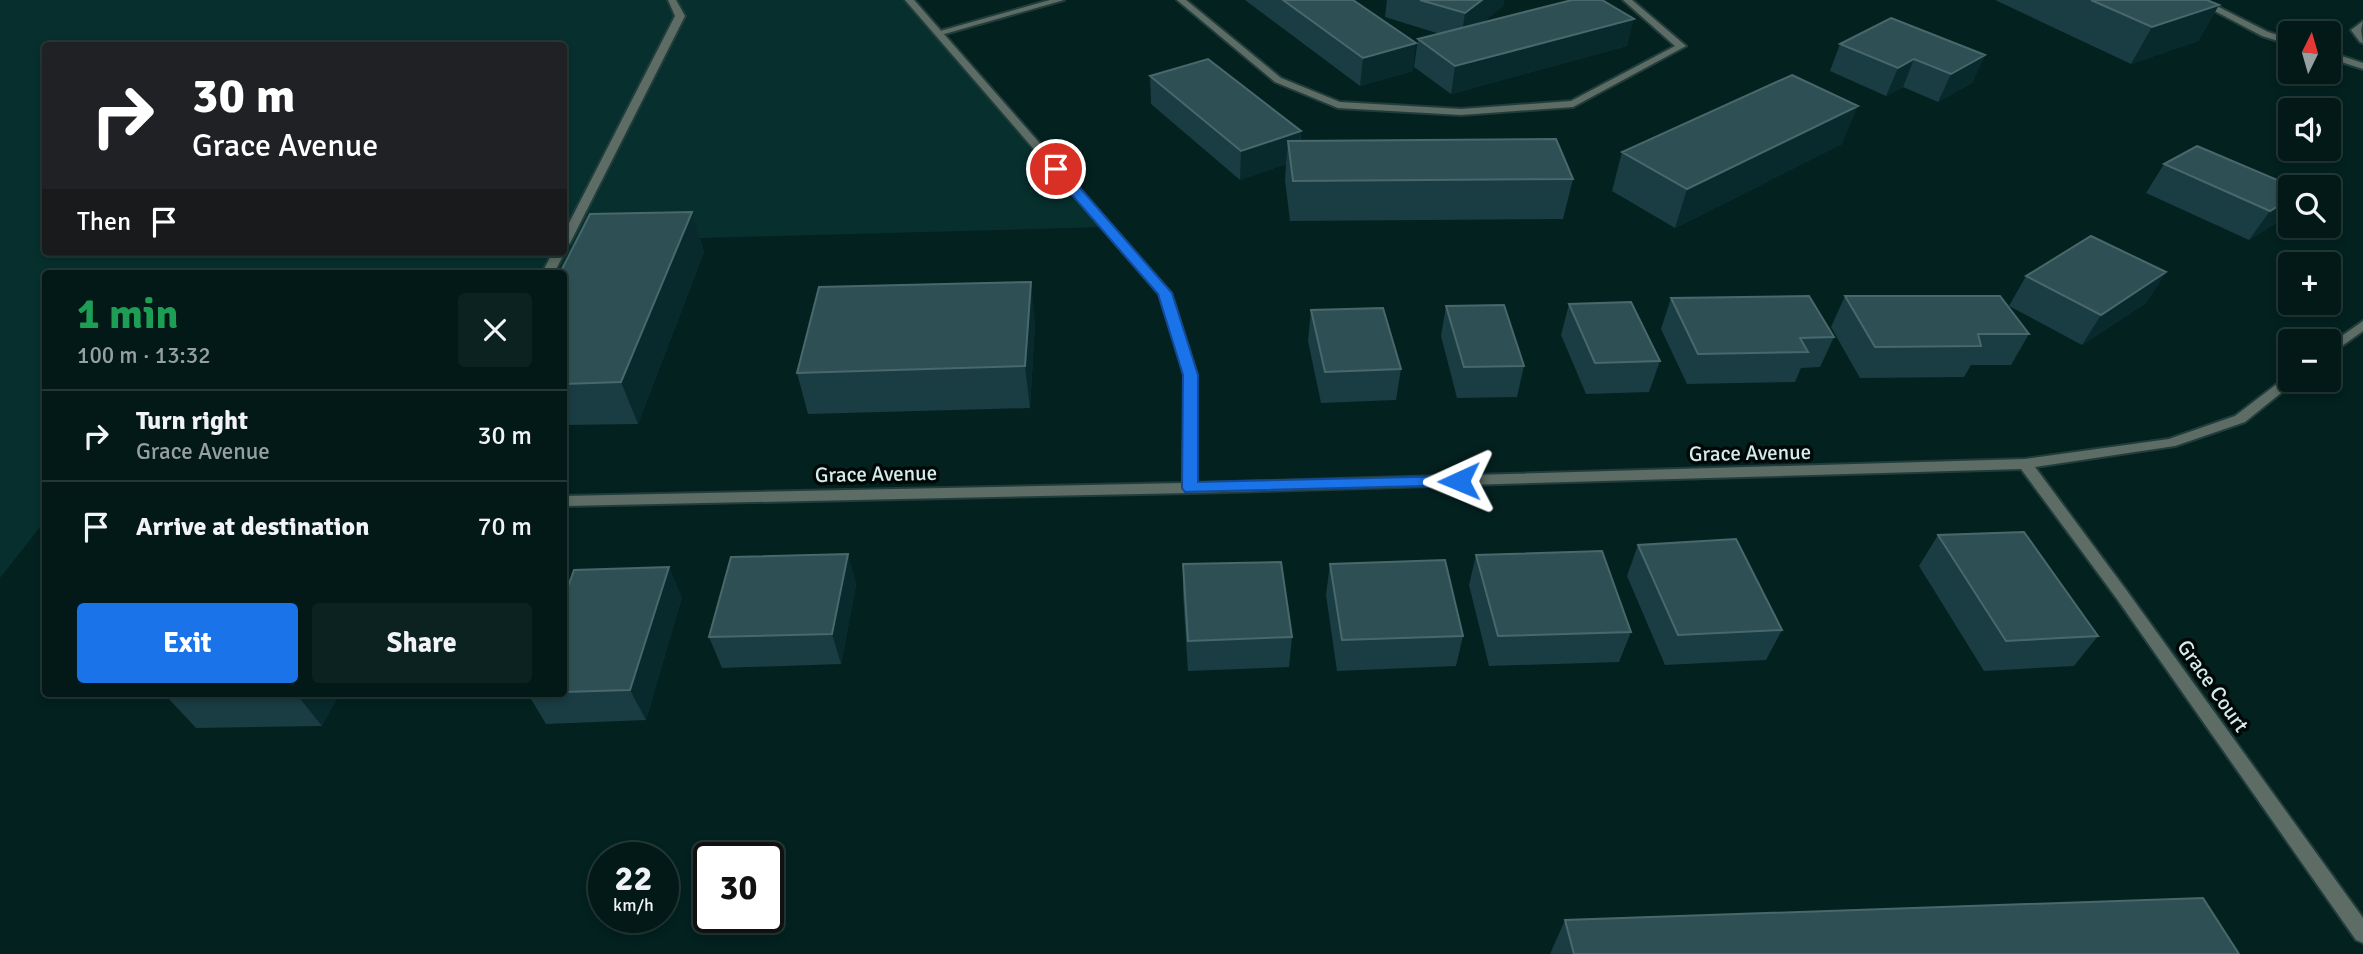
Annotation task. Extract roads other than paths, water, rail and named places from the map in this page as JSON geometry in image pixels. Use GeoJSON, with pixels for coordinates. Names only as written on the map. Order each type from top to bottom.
{"type":"FeatureCollection","features":[{"type":"Feature","properties":{"kind":"street"},"geometry":{"type":"LineString","coordinates":[[567,237],[680,16],[672,0]]}},
{"type":"Feature","properties":{"kind":"street"},"geometry":{"type":"LineString","coordinates":[[909,0],[1165,293],[1191,375],[1190,488]]}},
{"type":"Feature","properties":{"kind":"street"},"geometry":{"type":"LineString","coordinates":[[938,33],[1060,0]]}},
{"type":"Feature","properties":{"kind":"street"},"geometry":{"type":"LineString","coordinates":[[1181,0],[1278,80],[1338,105],[1461,112],[1573,104],[1681,46],[1627,0]]}},
{"type":"Feature","properties":{"kind":"street"},"geometry":{"type":"LineString","coordinates":[[2198,0],[2264,34],[2278,38]]}},
{"type":"Feature","properties":{"kind":"street"},"geometry":{"type":"LineString","coordinates":[[2363,24],[2356,30],[2363,40]]}},
{"type":"Feature","properties":{"kind":"street"},"geometry":{"type":"LineString","coordinates":[[2342,59],[2363,66]]}},
{"type":"Feature","properties":{"kind":"street"},"geometry":{"type":"LineString","coordinates":[[2341,342],[2363,325]]}},
{"type":"Feature","properties":{"kind":"street","name":"Grace Avenue"},"geometry":{"type":"LineString","coordinates":[[567,501],[1190,488],[2025,464],[2170,443],[2240,419],[2278,390]]}},
{"type":"Feature","properties":{"kind":"street","name":"Grace Court"},"geometry":{"type":"LineString","coordinates":[[2025,464],[2122,595],[2363,934]]}}]}
